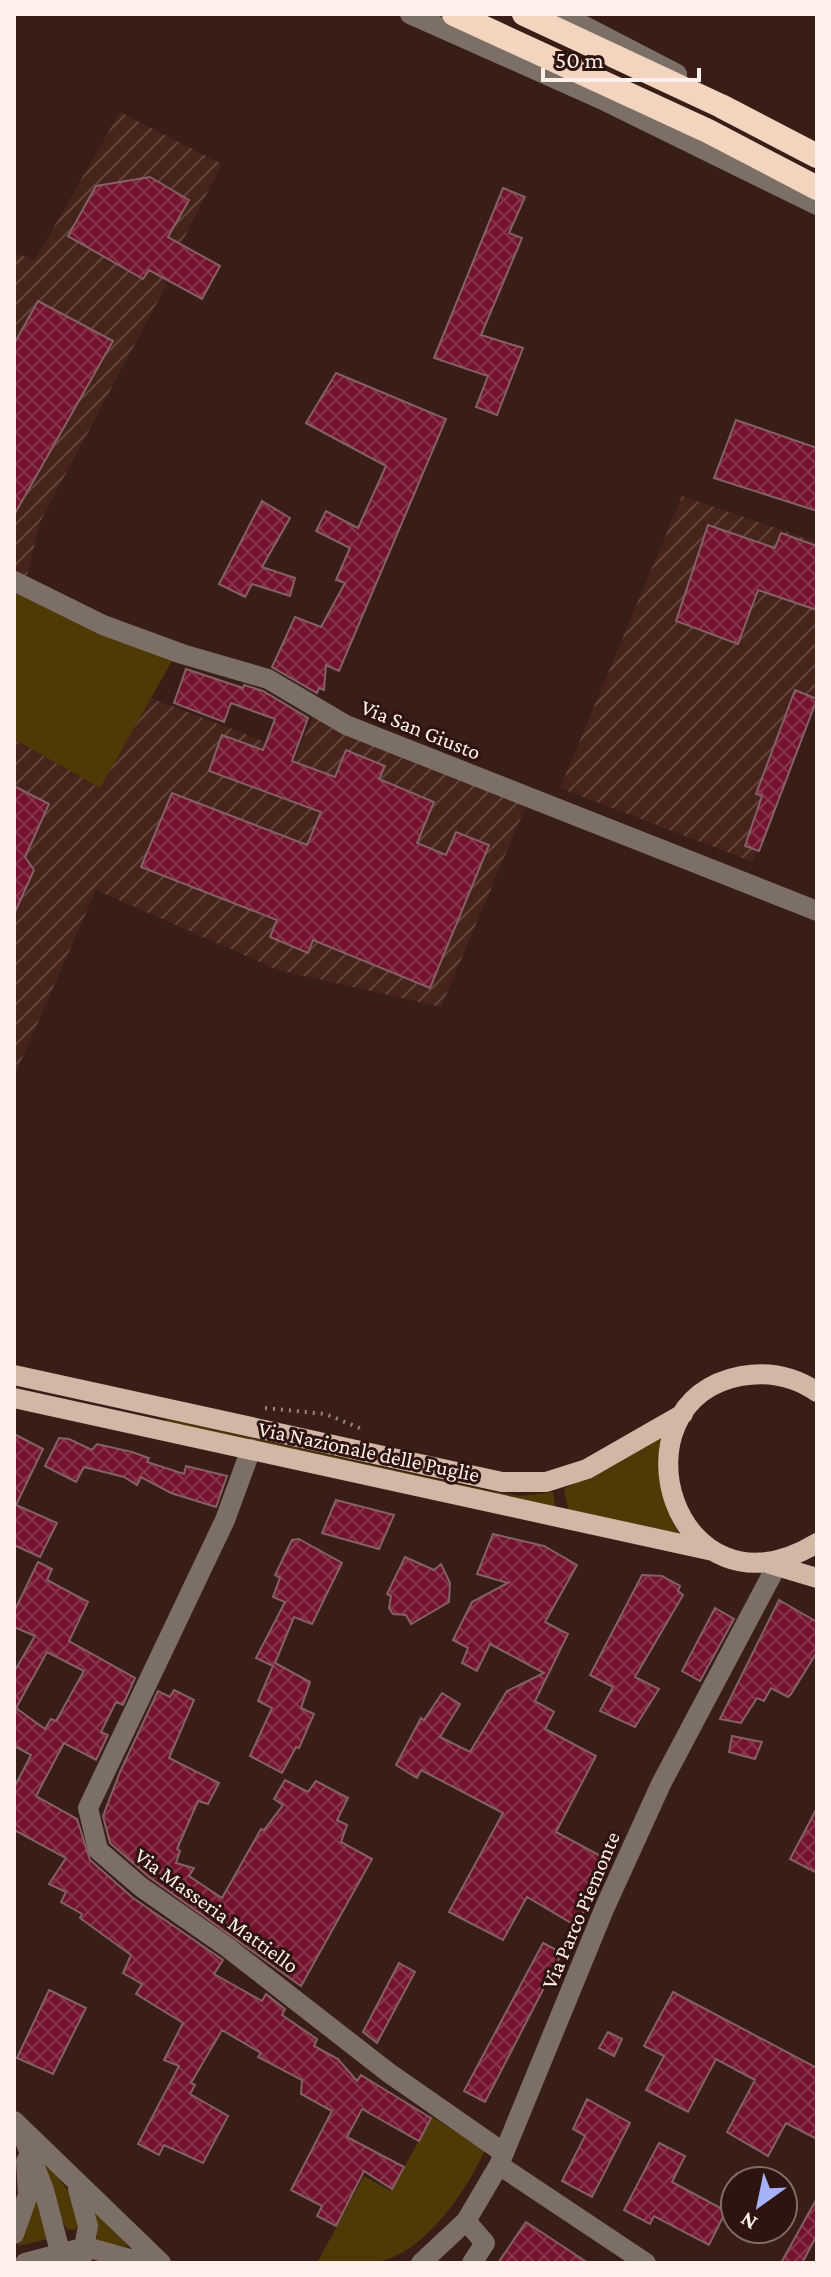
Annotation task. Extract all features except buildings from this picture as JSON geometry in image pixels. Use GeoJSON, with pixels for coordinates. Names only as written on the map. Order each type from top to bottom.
{"type":"FeatureCollection","features":[{"type":"Feature","properties":{"kind":"highway"},"geometry":{"type":"LineString","coordinates":[[454,14],[708,131],[817,188]]}},
{"type":"Feature","properties":{"kind":"highway"},"geometry":{"type":"LineString","coordinates":[[524,14],[817,154]]}},
{"type":"Feature","properties":{"kind":"main road","name":"Via Nazionale delle Puglie"},"geometry":{"type":"LineString","coordinates":[[713,1551],[690,1529],[673,1503],[667,1473],[670,1442],[683,1414],[703,1392],[729,1378],[759,1373],[788,1377],[817,1392]]}},
{"type":"Feature","properties":{"kind":"main road","name":"Via Nazionale delle Puglie"},"geometry":{"type":"LineString","coordinates":[[14,1375],[502,1482],[546,1482],[587,1469],[683,1414]]}},
{"type":"Feature","properties":{"kind":"main road","name":"Via Nazionale delle Puglie"},"geometry":{"type":"LineString","coordinates":[[14,1398],[713,1551],[741,1562],[773,1566],[817,1578]]}},
{"type":"Feature","properties":{"kind":"main road"},"geometry":{"type":"LineString","coordinates":[[773,1566],[817,1543]]}},
{"type":"Feature","properties":{"kind":"street"},"geometry":{"type":"LineString","coordinates":[[410,14],[588,93],[817,205]]}},
{"type":"Feature","properties":{"kind":"street"},"geometry":{"type":"LineString","coordinates":[[561,14],[817,154]]}},
{"type":"Feature","properties":{"kind":"street","name":"Via San Giusto"},"geometry":{"type":"LineString","coordinates":[[14,581],[103,625],[182,654],[268,679],[346,725],[817,911]]}},
{"type":"Feature","properties":{"kind":"street","name":"Via Masseria Mattiello"},"geometry":{"type":"LineString","coordinates":[[251,1449],[225,1520],[88,1808],[98,1850],[141,1887],[227,1947],[502,2159],[646,2263]]}},
{"type":"Feature","properties":{"kind":"street","name":"Via Parco Piemonte"},"geometry":{"type":"LineString","coordinates":[[421,2263],[466,2221],[502,2159],[605,1907],[661,1784],[773,1566]]}},
{"type":"Feature","properties":{"kind":"street"},"geometry":{"type":"LineString","coordinates":[[16,2123],[161,2263]]}},
{"type":"Feature","properties":{"kind":"street"},"geometry":{"type":"LineString","coordinates":[[14,2234],[29,2185],[16,2123]]}},
{"type":"Feature","properties":{"kind":"street"},"geometry":{"type":"LineString","coordinates":[[16,2123],[44,2190],[63,2257]]}},
{"type":"Feature","properties":{"kind":"street"},"geometry":{"type":"LineString","coordinates":[[75,2182],[86,2215],[84,2255]]}},
{"type":"Feature","properties":{"kind":"street"},"geometry":{"type":"LineString","coordinates":[[466,2221],[485,2243],[472,2263]]}},
{"type":"Feature","properties":{"kind":"street"},"geometry":{"type":"LineString","coordinates":[[25,2263],[84,2255],[144,2263]]}},
{"type":"Feature","properties":{"kind":"path"},"geometry":{"type":"LineString","coordinates":[[259,1408],[284,1407],[326,1414],[372,1434]]}},
{"type":"Feature","properties":{"kind":"shaded area"},"geometry":{"type":"Polygon","coordinates":[[[120,112],[222,164],[164,277],[166,286],[40,522],[23,592],[14,588],[14,253],[35,260],[120,112]]]}},
{"type":"Feature","properties":{"kind":"shaded area"},"geometry":{"type":"Polygon","coordinates":[[[682,496],[817,542],[817,689],[753,862],[560,788],[682,496]]]}},
{"type":"Feature","properties":{"kind":"shaded area"},"geometry":{"type":"Polygon","coordinates":[[[14,590],[172,661],[100,788],[14,739],[14,590]]]}},
{"type":"Feature","properties":{"kind":"shaded area"},"geometry":{"type":"Polygon","coordinates":[[[151,698],[297,754],[313,717],[526,806],[441,1007],[278,970],[96,890],[14,1077],[14,739],[100,788],[151,698]]]}},
{"type":"Feature","properties":{"kind":"shaded area"},"geometry":{"type":"Polygon","coordinates":[[[167,1419],[490,1491],[521,1496],[553,1492],[556,1511],[166,1424],[167,1419]]]}},
{"type":"Feature","properties":{"kind":"shaded area"},"geometry":{"type":"Polygon","coordinates":[[[664,1434],[659,1461],[661,1486],[681,1535],[569,1513],[564,1489],[664,1434]]]}},
{"type":"Feature","properties":{"kind":"shaded area"},"geometry":{"type":"Polygon","coordinates":[[[432,2117],[485,2150],[455,2202],[426,2235],[392,2258],[367,2264],[317,2263],[364,2176],[391,2191],[432,2117]]]}},
{"type":"Feature","properties":{"kind":"shaded area"},"geometry":{"type":"Polygon","coordinates":[[[45,2163],[68,2191],[76,2207],[80,2225],[74,2230],[67,2229],[61,2219],[45,2163]]]}},
{"type":"Feature","properties":{"kind":"shaded area"},"geometry":{"type":"Polygon","coordinates":[[[38,2189],[53,2238],[18,2246],[38,2189]]]}},
{"type":"Feature","properties":{"kind":"shaded area"},"geometry":{"type":"Polygon","coordinates":[[[95,2211],[129,2247],[97,2242],[95,2211]]]}}]}
